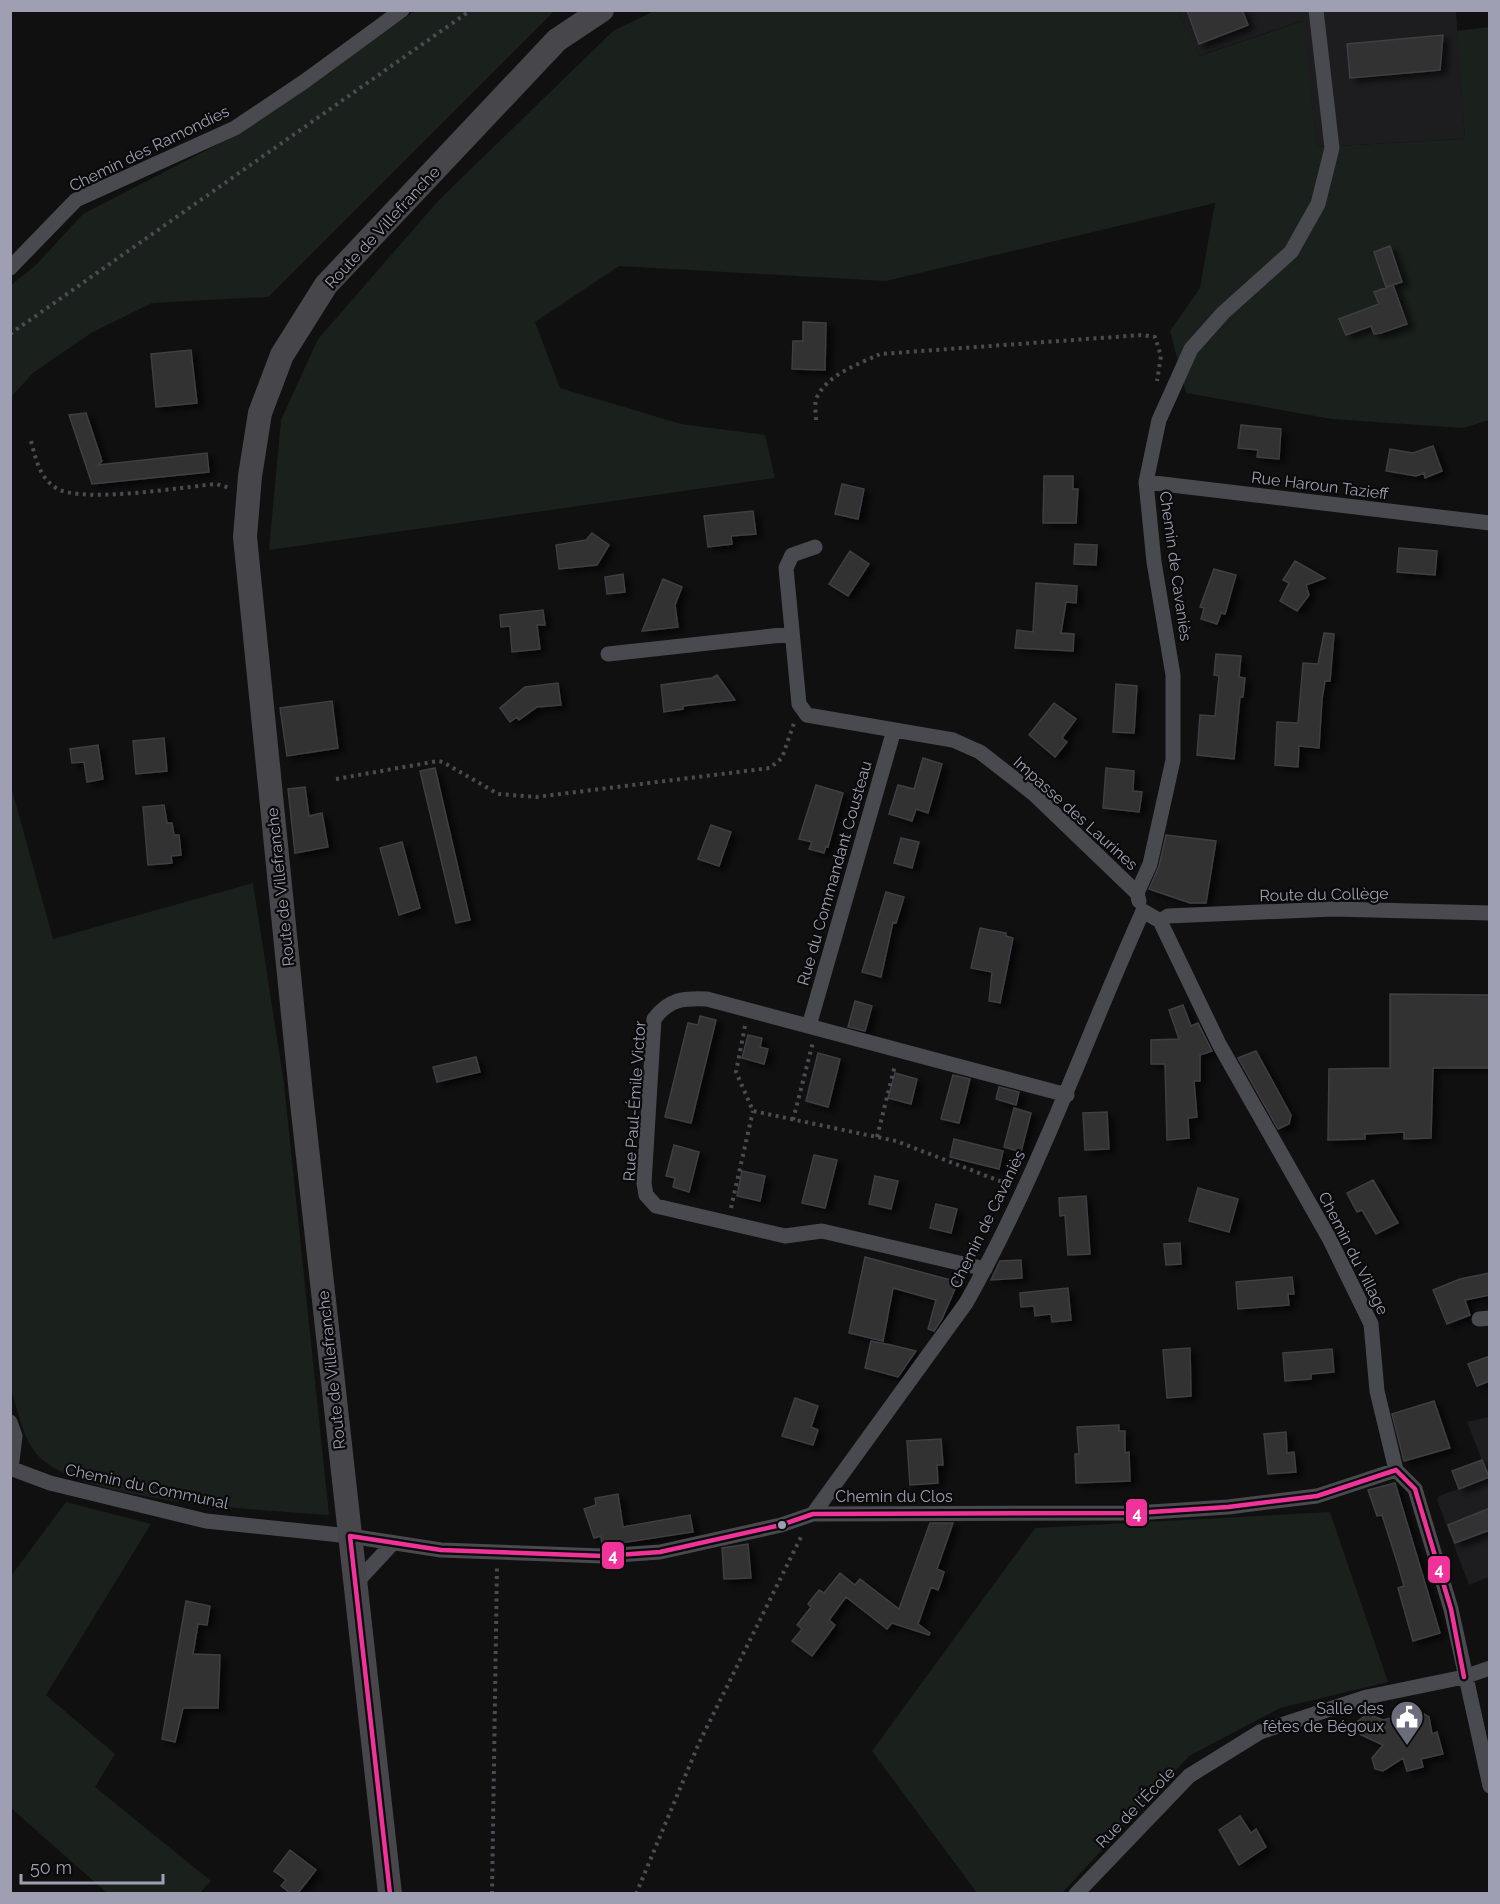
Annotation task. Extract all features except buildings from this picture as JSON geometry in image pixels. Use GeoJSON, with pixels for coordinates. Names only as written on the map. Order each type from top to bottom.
{"type":"FeatureCollection","features":[{"type":"Feature","properties":{"kind":"main road","name":"Route de Villefranche"},"geometry":{"type":"LineString","coordinates":[[390,1893],[302,1106],[246,549],[248,492],[260,412],[282,355],[326,285],[557,40],[602,10]]}},
{"type":"Feature","properties":{"kind":"street","name":"Chemin des Ramondies"},"geometry":{"type":"LineString","coordinates":[[10,268],[76,200],[235,128],[305,81],[402,10]]}},
{"type":"Feature","properties":{"kind":"street","name":"Chemin de Cavaniès"},"geometry":{"type":"LineString","coordinates":[[1137,893],[1150,864],[1173,760],[1173,675],[1154,562],[1146,482],[1159,420],[1191,349],[1223,313],[1292,252],[1318,204],[1332,148],[1316,10]]}},
{"type":"Feature","properties":{"kind":"street","name":"Rue Haroun Tazieff"},"geometry":{"type":"LineString","coordinates":[[1146,482],[1490,523]]}},
{"type":"Feature","properties":{"kind":"street"},"geometry":{"type":"LineString","coordinates":[[807,715],[799,704],[786,568],[792,555],[815,547]]}},
{"type":"Feature","properties":{"kind":"street"},"geometry":{"type":"LineString","coordinates":[[608,654],[791,634]]}},
{"type":"Feature","properties":{"kind":"street","name":"Impasse des Laurines"},"geometry":{"type":"LineString","coordinates":[[807,715],[953,740],[980,752],[1034,794],[1137,893],[1143,911]]}},
{"type":"Feature","properties":{"kind":"street","name":"Rue du Commandant Cousteau"},"geometry":{"type":"LineString","coordinates":[[813,1027],[894,730]]}},
{"type":"Feature","properties":{"kind":"street","name":"Route du Collège"},"geometry":{"type":"LineString","coordinates":[[1160,921],[1168,916],[1333,909],[1490,913]]}},
{"type":"Feature","properties":{"kind":"street","name":"Chemin de Cavaniès"},"geometry":{"type":"LineString","coordinates":[[813,1514],[966,1303],[985,1269],[1067,1095],[1143,911]]}},
{"type":"Feature","properties":{"kind":"street"},"geometry":{"type":"LineString","coordinates":[[1143,911],[1160,921]]}},
{"type":"Feature","properties":{"kind":"street","name":"Chemin du Village"},"geometry":{"type":"LineString","coordinates":[[1160,921],[1219,1044],[1329,1238],[1371,1324],[1377,1391],[1396,1470],[1415,1489],[1451,1609],[1464,1677],[1487,1762],[1490,1786]]}},
{"type":"Feature","properties":{"kind":"street","name":"Rue Paul-Émile Victor"},"geometry":{"type":"LineString","coordinates":[[985,1269],[822,1231],[784,1236],[656,1206],[646,1196],[644,1183],[654,1019],[665,1005],[682,998],[707,999],[1067,1095]]}},
{"type":"Feature","properties":{"kind":"street"},"geometry":{"type":"LineString","coordinates":[[10,1422],[15,1436],[11,1468]]}},
{"type":"Feature","properties":{"kind":"street","name":"Chemin du Communal"},"geometry":{"type":"LineString","coordinates":[[11,1468],[50,1483],[206,1521],[350,1536]]}},
{"type":"Feature","properties":{"kind":"street","name":"Chemin du Clos"},"geometry":{"type":"LineString","coordinates":[[350,1536],[441,1550],[603,1556],[660,1552],[781,1525],[813,1514],[1135,1513],[1251,1505],[1317,1496],[1396,1470]]}},
{"type":"Feature","properties":{"kind":"street"},"geometry":{"type":"LineString","coordinates":[[355,1584],[393,1542]]}},
{"type":"Feature","properties":{"kind":"street","name":"Rue de l'École"},"geometry":{"type":"LineString","coordinates":[[1076,1893],[1189,1776],[1260,1732],[1367,1696],[1464,1677],[1490,1668]]}},
{"type":"Feature","properties":{"kind":"path"},"geometry":{"type":"LineString","coordinates":[[10,333],[471,10]]}},
{"type":"Feature","properties":{"kind":"path"},"geometry":{"type":"LineString","coordinates":[[816,420],[816,398],[828,382],[846,369],[880,354],[1142,335],[1155,337],[1161,356],[1156,390]]}},
{"type":"Feature","properties":{"kind":"path"},"geometry":{"type":"LineString","coordinates":[[31,441],[39,470],[57,489],[93,496],[216,484],[248,492]]}},
{"type":"Feature","properties":{"kind":"path"},"geometry":{"type":"LineString","coordinates":[[336,779],[438,761],[498,794],[536,797],[770,768],[782,758],[795,722],[807,715]]}},
{"type":"Feature","properties":{"kind":"path"},"geometry":{"type":"LineString","coordinates":[[728,1223],[753,1111],[736,1072],[748,1010]]}},
{"type":"Feature","properties":{"kind":"path"},"geometry":{"type":"LineString","coordinates":[[793,1120],[813,1027]]}},
{"type":"Feature","properties":{"kind":"path"},"geometry":{"type":"LineString","coordinates":[[877,1137],[899,1050]]}},
{"type":"Feature","properties":{"kind":"path"},"geometry":{"type":"LineString","coordinates":[[753,1111],[896,1141],[1022,1190]]}},
{"type":"Feature","properties":{"kind":"path"},"geometry":{"type":"LineString","coordinates":[[636,1893],[699,1743],[813,1514]]}},
{"type":"Feature","properties":{"kind":"path"},"geometry":{"type":"LineString","coordinates":[[492,1893],[497,1552]]}},
{"type":"Feature","properties":{"kind":"shaded area"},"geometry":{"type":"Polygon","coordinates":[[[415,11],[554,11],[268,297],[152,303],[91,333],[33,373],[11,397],[11,285],[35,266],[83,214],[228,139],[415,11]]]}},
{"type":"Feature","properties":{"kind":"shaded area"},"geometry":{"type":"Polygon","coordinates":[[[654,11],[1178,11],[1199,56],[1303,21],[1317,147],[1465,139],[1457,31],[1489,27],[1489,420],[1463,428],[1332,419],[1186,393],[1170,331],[1200,288],[1215,203],[886,281],[619,266],[535,322],[560,388],[681,424],[765,435],[775,478],[269,550],[281,420],[318,339],[439,200],[613,31],[654,11]]]}},
{"type":"Feature","properties":{"kind":"shaded area"},"geometry":{"type":"Polygon","coordinates":[[[1178,11],[1456,11],[1465,139],[1317,147],[1302,21],[1198,56],[1178,11]]]}},
{"type":"Feature","properties":{"kind":"shaded area"},"geometry":{"type":"Polygon","coordinates":[[[11,786],[53,939],[253,883],[284,1084],[329,1515],[216,1506],[124,1492],[84,1481],[52,1467],[32,1448],[25,1434],[10,1387],[11,786]]]}},
{"type":"Feature","properties":{"kind":"shaded area"},"geometry":{"type":"Polygon","coordinates":[[[1489,1417],[1489,1478],[1467,1422],[1489,1417]]]}},
{"type":"Feature","properties":{"kind":"shaded area"},"geometry":{"type":"Polygon","coordinates":[[[1489,1478],[1489,1577],[1469,1585],[1437,1500],[1439,1496],[1489,1478]]]}},
{"type":"Feature","properties":{"kind":"shaded area"},"geometry":{"type":"Polygon","coordinates":[[[66,1502],[151,1524],[46,1695],[115,1754],[95,1787],[211,1881],[200,1893],[107,1893],[11,1808],[11,1576],[66,1502]]]}},
{"type":"Feature","properties":{"kind":"shaded area"},"geometry":{"type":"Polygon","coordinates":[[[1330,1512],[1388,1682],[1280,1708],[1189,1756],[1062,1893],[977,1893],[872,1751],[1035,1528],[1330,1512]]]}},
{"type":"Feature","properties":{"kind":"transit line","name":"4"},"geometry":{"type":"LineString","coordinates":[[1396,1470],[1415,1489],[1451,1609],[1464,1677]]}},
{"type":"Feature","properties":{"kind":"transit line","name":"4"},"geometry":{"type":"LineString","coordinates":[[350,1536],[441,1550],[603,1556],[660,1552],[781,1525],[813,1514],[1135,1513],[1228,1507],[1317,1496],[1396,1470]]}},
{"type":"Feature","properties":{"kind":"transit line","name":"4"},"geometry":{"type":"LineString","coordinates":[[350,1536],[390,1894]]}},
{"type":"Feature","properties":{"kind":"place","name":"Salle des fêtes de Bégoux"},"geometry":{"type":"Point","coordinates":[1407,1746]}}]}
